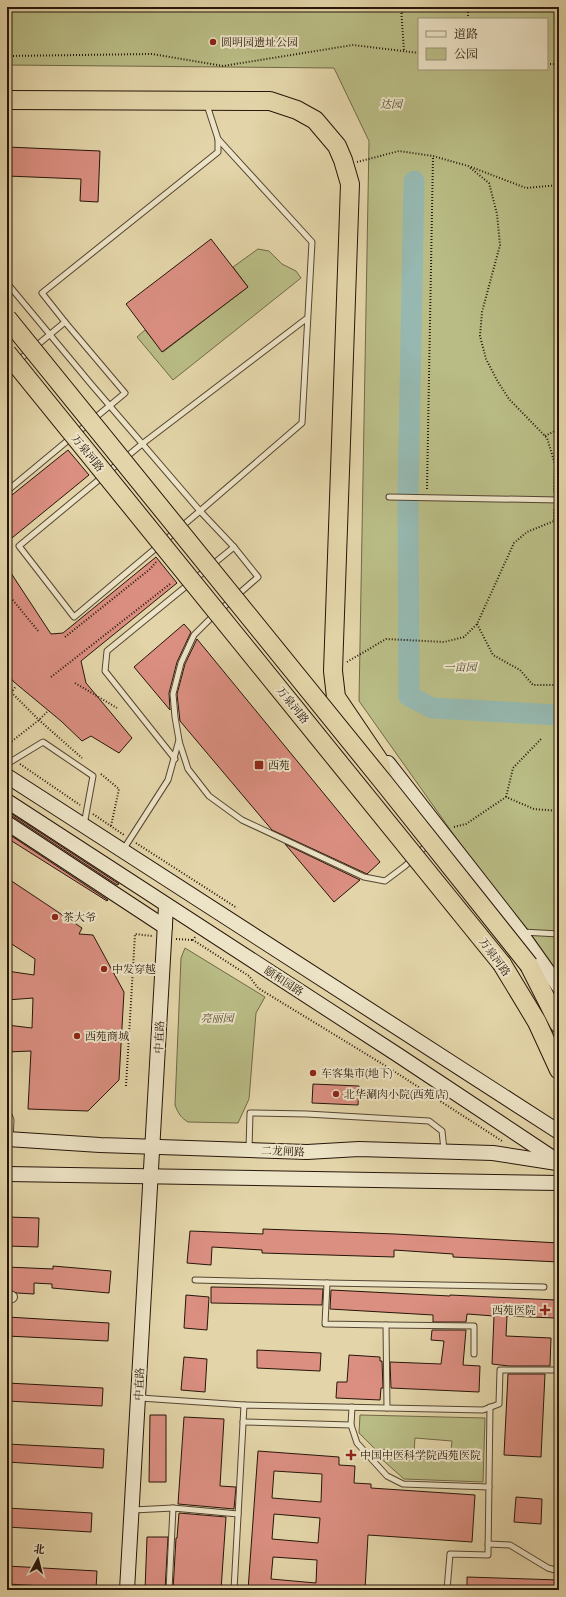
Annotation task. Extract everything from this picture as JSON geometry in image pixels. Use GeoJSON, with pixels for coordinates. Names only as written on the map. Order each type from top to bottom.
{"type":"FeatureCollection","features":[{"type":"Feature","properties":{"kind":"highway"},"geometry":{"type":"LineString","coordinates":[[7,100],[270,101],[297,110],[315,120],[337,146],[350,184],[333,671],[336,697],[380,762],[384,782]]}},
{"type":"Feature","properties":{"kind":"highway","name":"万泉河路"},"geometry":{"type":"LineString","coordinates":[[7,318],[384,782],[529,965],[559,1024]]}},
{"type":"Feature","properties":{"kind":"highway","name":"万泉河路"},"geometry":{"type":"LineString","coordinates":[[7,353],[502,964],[536,1022],[559,1070]]}},
{"type":"Feature","properties":{"kind":"main road"},"geometry":{"type":"LineString","coordinates":[[388,763],[520,932],[559,987]]}},
{"type":"Feature","properties":{"kind":"main road","name":"颐和园路"},"geometry":{"type":"LineString","coordinates":[[7,776],[84,826],[126,844],[219,914],[559,1132]]}},
{"type":"Feature","properties":{"kind":"main road","name":"颐和园路"},"geometry":{"type":"LineString","coordinates":[[7,801],[166,906],[424,1072],[559,1163]]}},
{"type":"Feature","properties":{"kind":"main road"},"geometry":{"type":"LineString","coordinates":[[7,823],[165,932]]}},
{"type":"Feature","properties":{"kind":"main road","name":"中直路"},"geometry":{"type":"LineString","coordinates":[[127,1590],[154,1146],[166,906]]}},
{"type":"Feature","properties":{"kind":"main road","name":"二龙闸路"},"geometry":{"type":"LineString","coordinates":[[9,1140],[307,1152],[359,1149],[494,1153],[559,1163]]}},
{"type":"Feature","properties":{"kind":"main road"},"geometry":{"type":"LineString","coordinates":[[7,1174],[151,1178],[559,1183]]}},
{"type":"Feature","properties":{"kind":"lane"},"geometry":{"type":"LineString","coordinates":[[7,491],[125,393],[42,293],[218,152],[218,139],[205,100]]}},
{"type":"Feature","properties":{"kind":"lane"},"geometry":{"type":"LineString","coordinates":[[218,139],[312,242],[306,319],[302,423],[74,617],[19,546],[142,444],[306,319]]}},
{"type":"Feature","properties":{"kind":"lane"},"geometry":{"type":"LineString","coordinates":[[7,283],[142,444],[200,511],[234,546],[258,577],[194,635],[181,663],[173,694],[179,740],[188,769],[209,796],[242,820],[364,877],[385,882],[405,866],[442,831]]}},
{"type":"Feature","properties":{"kind":"lane"},"geometry":{"type":"LineString","coordinates":[[7,370],[65,322]]}},
{"type":"Feature","properties":{"kind":"lane"},"geometry":{"type":"LineString","coordinates":[[390,496],[556,500]]}},
{"type":"Feature","properties":{"kind":"lane"},"geometry":{"type":"LineString","coordinates":[[175,759],[105,670],[107,651],[234,546]]}},
{"type":"Feature","properties":{"kind":"lane"},"geometry":{"type":"LineString","coordinates":[[126,844],[168,780],[179,740]]}},
{"type":"Feature","properties":{"kind":"lane"},"geometry":{"type":"LineString","coordinates":[[7,764],[43,742],[93,776],[84,826]]}},
{"type":"Feature","properties":{"kind":"lane"},"geometry":{"type":"LineString","coordinates":[[520,932],[559,934]]}},
{"type":"Feature","properties":{"kind":"lane"},"geometry":{"type":"LineString","coordinates":[[7,1110],[11,1120],[9,1140]]}},
{"type":"Feature","properties":{"kind":"lane"},"geometry":{"type":"LineString","coordinates":[[249,1150],[250,1113],[307,1114],[429,1121],[442,1131],[444,1151]]}},
{"type":"Feature","properties":{"kind":"lane"},"geometry":{"type":"LineString","coordinates":[[195,1280],[544,1287]]}},
{"type":"Feature","properties":{"kind":"lane"},"geometry":{"type":"LineString","coordinates":[[327,1283],[325,1324],[474,1326],[474,1354]]}},
{"type":"Feature","properties":{"kind":"lane"},"geometry":{"type":"LineString","coordinates":[[386,1325],[387,1408]]}},
{"type":"Feature","properties":{"kind":"lane"},"geometry":{"type":"LineString","coordinates":[[138,1398],[244,1405],[483,1410],[499,1404],[500,1370],[559,1370]]}},
{"type":"Feature","properties":{"kind":"lane"},"geometry":{"type":"LineString","coordinates":[[234,1590],[244,1405]]}},
{"type":"Feature","properties":{"kind":"lane"},"geometry":{"type":"LineString","coordinates":[[352,1407],[351,1425],[357,1443],[387,1476],[403,1484],[489,1487]]}},
{"type":"Feature","properties":{"kind":"lane"},"geometry":{"type":"LineString","coordinates":[[447,1590],[450,1554],[488,1555],[490,1407]]}},
{"type":"Feature","properties":{"kind":"lane"},"geometry":{"type":"LineString","coordinates":[[243,1422],[351,1425]]}},
{"type":"Feature","properties":{"kind":"lane"},"geometry":{"type":"LineString","coordinates":[[132,1510],[173,1508],[238,1514]]}},
{"type":"Feature","properties":{"kind":"lane"},"geometry":{"type":"LineString","coordinates":[[169,1590],[173,1508]]}},
{"type":"Feature","properties":{"kind":"lane"},"geometry":{"type":"LineString","coordinates":[[488,1544],[510,1545],[548,1568],[559,1571]]}},
{"type":"Feature","properties":{"kind":"path"},"geometry":{"type":"LineString","coordinates":[[401,7],[404,51]]}},
{"type":"Feature","properties":{"kind":"path"},"geometry":{"type":"LineString","coordinates":[[402,12],[418,7]]}},
{"type":"Feature","properties":{"kind":"path"},"geometry":{"type":"LineString","coordinates":[[468,7],[468,18]]}},
{"type":"Feature","properties":{"kind":"path"},"geometry":{"type":"LineString","coordinates":[[7,56],[152,54],[223,66],[353,45],[418,53]]}},
{"type":"Feature","properties":{"kind":"path"},"geometry":{"type":"LineString","coordinates":[[548,64],[559,64]]}},
{"type":"Feature","properties":{"kind":"path"},"geometry":{"type":"LineString","coordinates":[[356,162],[400,151],[433,156],[468,166],[526,188],[559,185]]}},
{"type":"Feature","properties":{"kind":"path"},"geometry":{"type":"LineString","coordinates":[[427,496],[433,156]]}},
{"type":"Feature","properties":{"kind":"path"},"geometry":{"type":"LineString","coordinates":[[333,671],[386,639],[444,642],[464,637],[477,624],[514,543],[527,532],[554,521],[556,500],[555,464],[545,436],[509,399],[486,359],[480,336],[482,312],[500,245],[498,214],[489,183],[468,166]]}},
{"type":"Feature","properties":{"kind":"path"},"geometry":{"type":"LineString","coordinates":[[545,436],[559,429]]}},
{"type":"Feature","properties":{"kind":"path"},"geometry":{"type":"LineString","coordinates":[[65,637],[156,562]]}},
{"type":"Feature","properties":{"kind":"path"},"geometry":{"type":"LineString","coordinates":[[52,677],[170,584]]}},
{"type":"Feature","properties":{"kind":"path"},"geometry":{"type":"LineString","coordinates":[[7,593],[39,632]]}},
{"type":"Feature","properties":{"kind":"path"},"geometry":{"type":"LineString","coordinates":[[477,624],[493,655],[520,670],[533,685],[559,685]]}},
{"type":"Feature","properties":{"kind":"path"},"geometry":{"type":"LineString","coordinates":[[75,683],[117,708]]}},
{"type":"Feature","properties":{"kind":"path"},"geometry":{"type":"LineString","coordinates":[[11,693],[16,686]]}},
{"type":"Feature","properties":{"kind":"path"},"geometry":{"type":"LineString","coordinates":[[7,745],[47,712]]}},
{"type":"Feature","properties":{"kind":"path"},"geometry":{"type":"LineString","coordinates":[[442,831],[466,824],[506,797],[513,768],[542,738]]}},
{"type":"Feature","properties":{"kind":"path"},"geometry":{"type":"LineString","coordinates":[[14,760],[86,809],[126,844],[221,897]]}},
{"type":"Feature","properties":{"kind":"path"},"geometry":{"type":"LineString","coordinates":[[506,797],[534,809],[559,811]]}},
{"type":"Feature","properties":{"kind":"path"},"geometry":{"type":"LineString","coordinates":[[126,1086],[135,934],[165,932],[193,940]]}},
{"type":"Feature","properties":{"kind":"green space","name":"一亩园"},"geometry":{"type":"Polygon","coordinates":[[[7,7],[559,7],[559,983],[359,701],[369,141],[334,68],[7,65],[7,7]]]}},
{"type":"Feature","properties":{"kind":"green space"},"geometry":{"type":"Polygon","coordinates":[[[258,249],[269,251],[282,264],[296,271],[301,278],[173,380],[137,337],[145,330],[163,352],[248,287],[233,267],[258,249]]]}},
{"type":"Feature","properties":{"kind":"green space","name":"亮丽园"},"geometry":{"type":"Polygon","coordinates":[[[185,948],[265,997],[256,1013],[249,1099],[238,1123],[188,1122],[183,1119],[175,1105],[181,958],[185,948]]]}},
{"type":"Feature","properties":{"kind":"green space"},"geometry":{"type":"Polygon","coordinates":[[[360,1415],[485,1418],[483,1482],[404,1479],[376,1454],[450,1460],[452,1441],[415,1438],[414,1452],[375,1449],[359,1433],[360,1415]]]}},
{"type":"Feature","properties":{"kind":"building"},"geometry":{"type":"Polygon","coordinates":[[[7,147],[100,151],[98,202],[80,201],[81,179],[7,176],[7,147]]]}},
{"type":"Feature","properties":{"kind":"building"},"geometry":{"type":"Polygon","coordinates":[[[211,239],[248,287],[162,352],[126,304],[211,239]]]}},
{"type":"Feature","properties":{"kind":"building"},"geometry":{"type":"Polygon","coordinates":[[[68,450],[89,475],[7,542],[7,499],[68,450]]]}},
{"type":"Feature","properties":{"kind":"building"},"geometry":{"type":"Polygon","coordinates":[[[156,557],[177,583],[81,661],[86,683],[132,738],[119,753],[91,736],[82,741],[61,721],[14,682],[7,674],[7,567],[51,634],[63,633],[156,557]]]}},
{"type":"Feature","properties":{"kind":"building"},"geometry":{"type":"Polygon","coordinates":[[[184,624],[191,632],[177,662],[169,693],[170,710],[134,667],[184,624]]]}},
{"type":"Feature","properties":{"kind":"building","name":"西苑"},"geometry":{"type":"Polygon","coordinates":[[[197,639],[380,862],[367,874],[272,830],[180,721],[177,694],[185,664],[197,639]]]}},
{"type":"Feature","properties":{"kind":"building"},"geometry":{"type":"Polygon","coordinates":[[[7,811],[119,884],[117,885],[12,816],[7,815],[7,811]]]}},
{"type":"Feature","properties":{"kind":"building"},"geometry":{"type":"Polygon","coordinates":[[[7,833],[108,900],[107,901],[7,838],[7,833]]]}},
{"type":"Feature","properties":{"kind":"building"},"geometry":{"type":"Polygon","coordinates":[[[285,844],[360,880],[334,902],[285,844]]]}},
{"type":"Feature","properties":{"kind":"building","name":"西苑商城"},"geometry":{"type":"Polygon","coordinates":[[[7,878],[82,928],[79,934],[93,935],[124,992],[119,1080],[88,1111],[28,1109],[31,1051],[7,1052],[7,1025],[32,1028],[33,998],[7,1000],[7,971],[34,975],[35,959],[7,941],[7,878]]]}},
{"type":"Feature","properties":{"kind":"building"},"geometry":{"type":"Polygon","coordinates":[[[313,1084],[359,1086],[358,1105],[312,1103],[313,1084]]]}},
{"type":"Feature","properties":{"kind":"building"},"geometry":{"type":"Polygon","coordinates":[[[7,1217],[39,1218],[38,1247],[7,1246],[7,1217]]]}},
{"type":"Feature","properties":{"kind":"building"},"geometry":{"type":"Polygon","coordinates":[[[263,1229],[395,1234],[559,1243],[559,1262],[453,1257],[453,1254],[394,1250],[394,1257],[262,1253],[262,1250],[212,1247],[211,1265],[187,1263],[190,1231],[263,1234],[263,1229]]]}},
{"type":"Feature","properties":{"kind":"building"},"geometry":{"type":"Polygon","coordinates":[[[53,1266],[111,1271],[109,1293],[52,1288],[52,1284],[34,1283],[34,1294],[17,1293],[7,1290],[7,1267],[53,1269],[53,1266]]]}},
{"type":"Feature","properties":{"kind":"building"},"geometry":{"type":"Polygon","coordinates":[[[211,1287],[323,1289],[322,1305],[211,1303],[211,1287]]]}},
{"type":"Feature","properties":{"kind":"building"},"geometry":{"type":"Polygon","coordinates":[[[331,1290],[556,1300],[555,1318],[507,1316],[506,1336],[551,1338],[550,1366],[509,1366],[492,1364],[494,1316],[467,1314],[466,1322],[433,1322],[433,1315],[330,1309],[331,1290]]]}},
{"type":"Feature","properties":{"kind":"building"},"geometry":{"type":"Polygon","coordinates":[[[186,1295],[209,1297],[207,1330],[184,1328],[186,1295]]]}},
{"type":"Feature","properties":{"kind":"building"},"geometry":{"type":"Polygon","coordinates":[[[7,1317],[109,1323],[108,1341],[7,1336],[7,1317]]]}},
{"type":"Feature","properties":{"kind":"building"},"geometry":{"type":"Polygon","coordinates":[[[432,1330],[466,1330],[463,1365],[480,1366],[479,1392],[391,1388],[390,1362],[441,1364],[444,1341],[431,1340],[432,1330]]]}},
{"type":"Feature","properties":{"kind":"building"},"geometry":{"type":"Polygon","coordinates":[[[257,1350],[321,1353],[320,1371],[257,1368],[257,1350]]]}},
{"type":"Feature","properties":{"kind":"building"},"geometry":{"type":"Polygon","coordinates":[[[349,1355],[380,1357],[380,1361],[382,1361],[383,1388],[381,1388],[380,1400],[336,1398],[337,1382],[347,1382],[349,1355]]]}},
{"type":"Feature","properties":{"kind":"building"},"geometry":{"type":"Polygon","coordinates":[[[184,1357],[207,1359],[205,1392],[181,1390],[184,1357]]]}},
{"type":"Feature","properties":{"kind":"building"},"geometry":{"type":"Polygon","coordinates":[[[508,1374],[545,1374],[541,1457],[504,1455],[508,1374]]]}},
{"type":"Feature","properties":{"kind":"building"},"geometry":{"type":"Polygon","coordinates":[[[7,1383],[103,1388],[102,1406],[7,1401],[7,1383]]]}},
{"type":"Feature","properties":{"kind":"building"},"geometry":{"type":"Polygon","coordinates":[[[150,1415],[166,1415],[166,1482],[149,1482],[150,1415]]]}},
{"type":"Feature","properties":{"kind":"building"},"geometry":{"type":"Polygon","coordinates":[[[184,1417],[224,1419],[220,1486],[236,1487],[234,1509],[178,1504],[184,1417]]]}},
{"type":"Feature","properties":{"kind":"building"},"geometry":{"type":"Polygon","coordinates":[[[7,1444],[104,1449],[103,1468],[7,1462],[7,1444]]]}},
{"type":"Feature","properties":{"kind":"building"},"geometry":{"type":"Polygon","coordinates":[[[258,1451],[339,1457],[339,1465],[355,1466],[354,1483],[371,1484],[371,1488],[475,1495],[472,1542],[368,1535],[365,1590],[248,1590],[258,1451]],[[274,1471],[272,1498],[321,1502],[322,1474],[274,1471]],[[274,1514],[272,1539],[318,1543],[320,1518],[274,1514]],[[273,1557],[271,1579],[316,1583],[317,1560],[273,1557]]]}},
{"type":"Feature","properties":{"kind":"building"},"geometry":{"type":"Polygon","coordinates":[[[516,1497],[542,1499],[541,1524],[514,1522],[516,1497]]]}},
{"type":"Feature","properties":{"kind":"building"},"geometry":{"type":"Polygon","coordinates":[[[7,1508],[92,1513],[91,1532],[7,1527],[7,1508]]]}},
{"type":"Feature","properties":{"kind":"building"},"geometry":{"type":"Polygon","coordinates":[[[179,1513],[226,1517],[221,1590],[173,1590],[179,1513]]]}},
{"type":"Feature","properties":{"kind":"building"},"geometry":{"type":"Polygon","coordinates":[[[147,1537],[168,1537],[165,1590],[145,1590],[147,1537]]]}},
{"type":"Feature","properties":{"kind":"building"},"geometry":{"type":"Polygon","coordinates":[[[7,1566],[97,1571],[96,1589],[7,1584],[7,1566]]]}},
{"type":"Feature","properties":{"kind":"building"},"geometry":{"type":"Polygon","coordinates":[[[467,1577],[559,1580],[559,1590],[467,1590],[467,1577]]]}},
{"type":"Feature","properties":{"kind":"waterway"},"geometry":{"type":"LineString","coordinates":[[414,181],[408,495],[409,696],[432,708],[559,715]]}},
{"type":"Feature","properties":{"kind":"place","name":"圆明园遗址公园"},"geometry":{"type":"Point","coordinates":[213,42]}},
{"type":"Feature","properties":{"kind":"place","name":"西苑"},"geometry":{"type":"Point","coordinates":[259,765]}},
{"type":"Feature","properties":{"kind":"place","name":"茶大爷"},"geometry":{"type":"Point","coordinates":[55,917]}},
{"type":"Feature","properties":{"kind":"place","name":"中发穿越"},"geometry":{"type":"Point","coordinates":[104,969]}},
{"type":"Feature","properties":{"kind":"place","name":"西苑商城"},"geometry":{"type":"Point","coordinates":[77,1036]}},
{"type":"Feature","properties":{"kind":"place","name":"车客集市(地下)"},"geometry":{"type":"Point","coordinates":[313,1073]}},
{"type":"Feature","properties":{"kind":"place","name":"北华涮肉小院(西苑店)"},"geometry":{"type":"Point","coordinates":[336,1094]}},
{"type":"Feature","properties":{"kind":"place","name":"西苑医院"},"geometry":{"type":"Point","coordinates":[545,1310]}},
{"type":"Feature","properties":{"kind":"place","name":"中国中医科学院西苑医院"},"geometry":{"type":"Point","coordinates":[351,1455]}},
{"type":"Feature","properties":{"kind":"park label","name":"达园"},"geometry":{"type":"Point","coordinates":[391,104]}}]}
